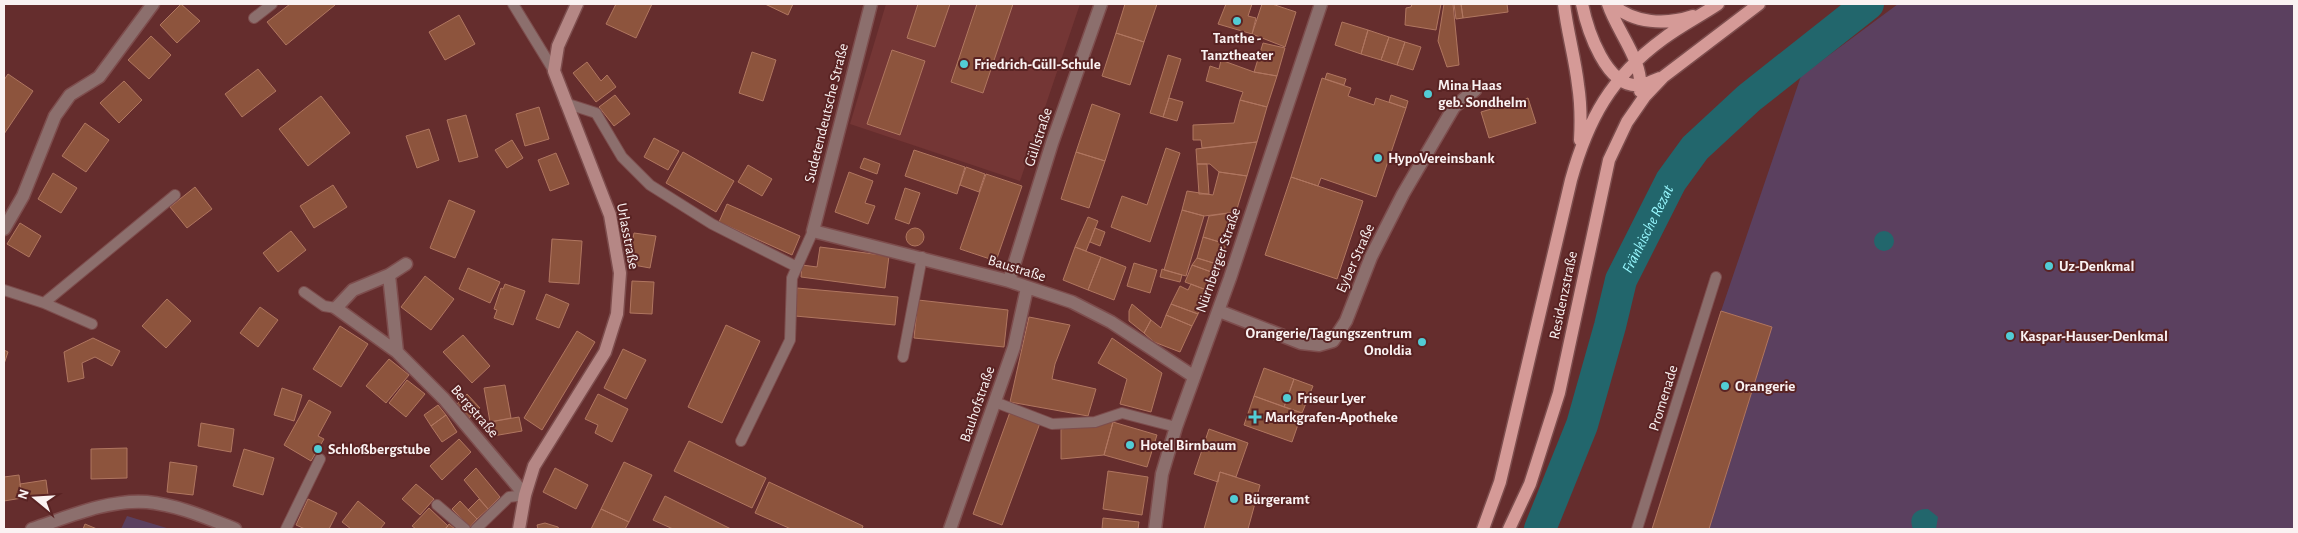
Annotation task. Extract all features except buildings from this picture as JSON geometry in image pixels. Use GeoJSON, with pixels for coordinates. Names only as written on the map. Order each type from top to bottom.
{"type":"FeatureCollection","features":[{"type":"Feature","properties":{"kind":"main road"},"geometry":{"type":"LineString","coordinates":[[1564,4],[1566,26],[1578,82],[1581,114],[1580,150]]}},
{"type":"Feature","properties":{"kind":"main road"},"geometry":{"type":"LineString","coordinates":[[1582,4],[1594,46],[1605,62],[1627,82],[1641,85],[1663,77],[1759,4]]}},
{"type":"Feature","properties":{"kind":"main road"},"geometry":{"type":"LineString","coordinates":[[1608,4],[1615,24],[1639,69],[1641,85],[1636,108]]}},
{"type":"Feature","properties":{"kind":"main road"},"geometry":{"type":"LineString","coordinates":[[1612,4],[1630,16],[1654,21],[1671,21],[1713,7]]}},
{"type":"Feature","properties":{"kind":"main road"},"geometry":{"type":"LineString","coordinates":[[1580,150],[1596,112],[1620,77],[1663,39],[1713,7]]}},
{"type":"Feature","properties":{"kind":"main road","name":"Residenzstraße"},"geometry":{"type":"LineString","coordinates":[[1509,529],[1530,484],[1559,393],[1610,160],[1636,108],[1663,77]]}},
{"type":"Feature","properties":{"kind":"main road","name":"Residenzstraße"},"geometry":{"type":"LineString","coordinates":[[1483,529],[1500,482],[1580,150]]}},
{"type":"Feature","properties":{"kind":"street"},"geometry":{"type":"LineString","coordinates":[[4,229],[23,196],[54,116],[70,95],[100,78],[153,4]]}},
{"type":"Feature","properties":{"kind":"street","name":"Urlasstraße"},"geometry":{"type":"LineString","coordinates":[[519,529],[525,495],[534,466],[605,352],[617,314],[620,273],[610,215],[554,71],[558,46],[578,4]]}},
{"type":"Feature","properties":{"kind":"street","name":"Sudetendeutsche Straße"},"geometry":{"type":"LineString","coordinates":[[813,231],[871,4]]}},
{"type":"Feature","properties":{"kind":"street","name":"Güllstraße"},"geometry":{"type":"LineString","coordinates":[[1009,281],[1052,143],[1100,4]]}},
{"type":"Feature","properties":{"kind":"street","name":"Nürnberger Straße"},"geometry":{"type":"LineString","coordinates":[[1154,529],[1162,474],[1176,427],[1193,376],[1219,311],[1320,4]]}},
{"type":"Feature","properties":{"kind":"street","name":"Eyber Straße"},"geometry":{"type":"LineString","coordinates":[[1219,311],[1301,343],[1319,345],[1333,341],[1346,321],[1371,257],[1403,194],[1454,107],[1475,90]]}},
{"type":"Feature","properties":{"kind":"street","name":"Baustraße"},"geometry":{"type":"LineString","coordinates":[[813,231],[922,257],[1009,281],[1072,302],[1111,322],[1193,376]]}},
{"type":"Feature","properties":{"kind":"street"},"geometry":{"type":"LineString","coordinates":[[336,308],[353,290],[389,275],[406,264]]}},
{"type":"Feature","properties":{"kind":"street"},"geometry":{"type":"LineString","coordinates":[[389,275],[397,352]]}},
{"type":"Feature","properties":{"kind":"street","name":"Bauhofstraße"},"geometry":{"type":"LineString","coordinates":[[950,529],[1014,347],[1027,288]]}},
{"type":"Feature","properties":{"kind":"street","name":"Bergstraße"},"geometry":{"type":"LineString","coordinates":[[336,308],[397,352],[444,399],[525,495]]}},
{"type":"Feature","properties":{"kind":"street"},"geometry":{"type":"LineString","coordinates":[[32,529],[102,506],[147,502],[192,512],[235,529]]}},
{"type":"Feature","properties":{"kind":"lane"},"geometry":{"type":"LineString","coordinates":[[254,18],[272,4]]}},
{"type":"Feature","properties":{"kind":"lane"},"geometry":{"type":"LineString","coordinates":[[513,4],[554,71]]}},
{"type":"Feature","properties":{"kind":"lane"},"geometry":{"type":"LineString","coordinates":[[565,103],[596,113],[622,157],[650,185],[712,224],[797,267]]}},
{"type":"Feature","properties":{"kind":"lane"},"geometry":{"type":"LineString","coordinates":[[44,303],[176,195]]}},
{"type":"Feature","properties":{"kind":"lane"},"geometry":{"type":"LineString","coordinates":[[741,441],[790,340],[792,278],[813,231]]}},
{"type":"Feature","properties":{"kind":"lane"},"geometry":{"type":"LineString","coordinates":[[903,357],[922,257]]}},
{"type":"Feature","properties":{"kind":"lane","name":"Promenade"},"geometry":{"type":"LineString","coordinates":[[1637,529],[1716,277]]}},
{"type":"Feature","properties":{"kind":"lane"},"geometry":{"type":"LineString","coordinates":[[4,290],[44,303],[92,324]]}},
{"type":"Feature","properties":{"kind":"lane"},"geometry":{"type":"LineString","coordinates":[[304,292],[324,306],[336,308]]}},
{"type":"Feature","properties":{"kind":"lane"},"geometry":{"type":"LineString","coordinates":[[995,402],[1052,424],[1095,422],[1122,413],[1176,427]]}},
{"type":"Feature","properties":{"kind":"lane"},"geometry":{"type":"LineString","coordinates":[[286,529],[320,459]]}},
{"type":"Feature","properties":{"kind":"lane"},"geometry":{"type":"LineString","coordinates":[[476,529],[509,497],[525,495]]}},
{"type":"Feature","properties":{"kind":"lane"},"geometry":{"type":"LineString","coordinates":[[437,505],[465,529]]}},
{"type":"Feature","properties":{"kind":"shaded area","name":"Friedrich-Güll-Schule"},"geometry":{"type":"Polygon","coordinates":[[[886,4],[1080,4],[1020,181],[850,124],[886,4]]]}},
{"type":"Feature","properties":{"kind":"shaded area"},"geometry":{"type":"Polygon","coordinates":[[[1898,4],[2294,4],[2294,529],[1709,529],[1772,327],[1721,311],[1801,76],[1898,4]]]}},
{"type":"Feature","properties":{"kind":"shaded area"},"geometry":{"type":"Polygon","coordinates":[[[127,516],[170,529],[121,529],[127,516]]]}},
{"type":"Feature","properties":{"kind":"water"},"geometry":{"type":"Polygon","coordinates":[[[1884,231],[1891,234],[1894,241],[1891,248],[1884,251],[1877,248],[1874,241],[1877,234],[1884,231]]]}},
{"type":"Feature","properties":{"kind":"water"},"geometry":{"type":"Polygon","coordinates":[[[1928,509],[1938,517],[1936,529],[1913,529],[1911,521],[1914,514],[1919,510],[1928,509]]]}},
{"type":"Feature","properties":{"kind":"waterway","name":"Fränkische Rezat"},"geometry":{"type":"LineString","coordinates":[[1540,529],[1582,425],[1621,280],[1671,181],[1695,148],[1749,98],[1868,4]]}},
{"type":"Feature","properties":{"kind":"place","name":"Tanthe - Tanztheater"},"geometry":{"type":"Point","coordinates":[1237,21]}},
{"type":"Feature","properties":{"kind":"place","name":"Friedrich-Güll-Schule"},"geometry":{"type":"Point","coordinates":[964,64]}},
{"type":"Feature","properties":{"kind":"place","name":"Mina Haas geb. Sondhelm"},"geometry":{"type":"Point","coordinates":[1428,94]}},
{"type":"Feature","properties":{"kind":"place","name":"HypoVereinsbank"},"geometry":{"type":"Point","coordinates":[1378,158]}},
{"type":"Feature","properties":{"kind":"place","name":"Uz-Denkmal"},"geometry":{"type":"Point","coordinates":[2049,266]}},
{"type":"Feature","properties":{"kind":"place","name":"Kaspar-Hauser-Denkmal"},"geometry":{"type":"Point","coordinates":[2010,336]}},
{"type":"Feature","properties":{"kind":"place","name":"Orangerie/Tagungszentrum Onoldia"},"geometry":{"type":"Point","coordinates":[1422,342]}},
{"type":"Feature","properties":{"kind":"place","name":"Orangerie"},"geometry":{"type":"Point","coordinates":[1725,386]}},
{"type":"Feature","properties":{"kind":"place","name":"Friseur Lyer"},"geometry":{"type":"Point","coordinates":[1287,398]}},
{"type":"Feature","properties":{"kind":"place","name":"Markgrafen-Apotheke"},"geometry":{"type":"Point","coordinates":[1255,417]}},
{"type":"Feature","properties":{"kind":"place","name":"Hotel Birnbaum"},"geometry":{"type":"Point","coordinates":[1130,445]}},
{"type":"Feature","properties":{"kind":"place","name":"Schloßbergstube"},"geometry":{"type":"Point","coordinates":[318,449]}},
{"type":"Feature","properties":{"kind":"place","name":"Bürgeramt"},"geometry":{"type":"Point","coordinates":[1234,499]}}]}
